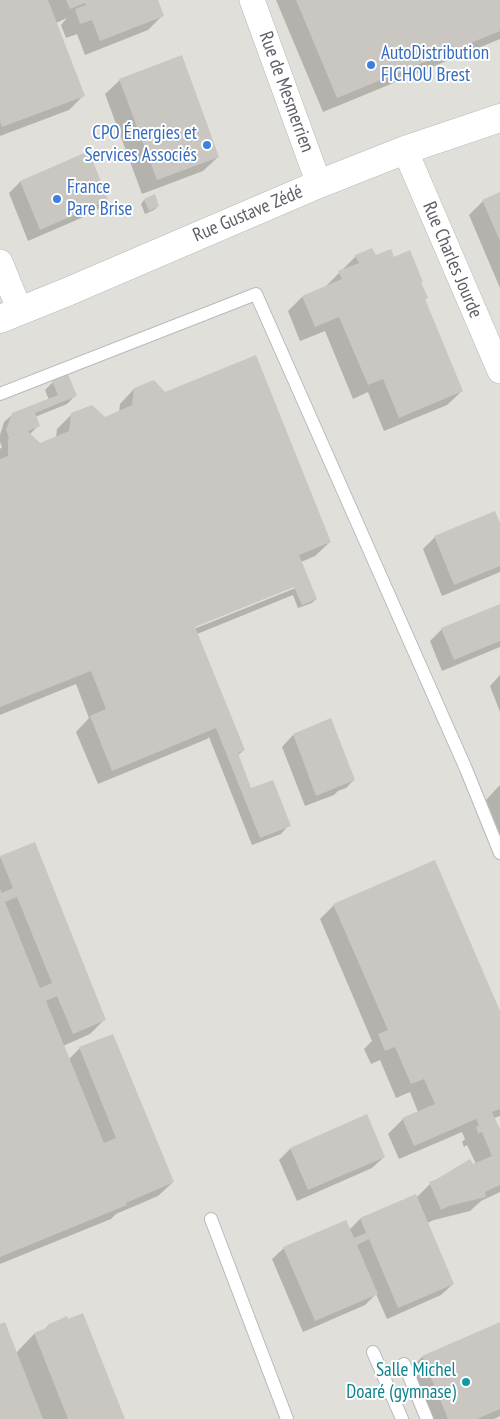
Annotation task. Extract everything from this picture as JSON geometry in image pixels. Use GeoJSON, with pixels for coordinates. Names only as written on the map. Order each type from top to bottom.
{"type":"FeatureCollection","features":[{"type":"Feature","properties":{"kind":"street","name":"Rue de Mesmerrien"},"geometry":{"type":"LineString","coordinates":[[252,0],[319,184]]}},
{"type":"Feature","properties":{"kind":"street","name":"Rue Gustave Zédé"},"geometry":{"type":"LineString","coordinates":[[10,315],[319,184],[405,150],[500,118]]}},
{"type":"Feature","properties":{"kind":"street","name":"Rue Charles Jourde"},"geometry":{"type":"LineString","coordinates":[[405,150],[500,371]]}},
{"type":"Feature","properties":{"kind":"street"},"geometry":{"type":"LineString","coordinates":[[0,262],[10,315]]}},
{"type":"Feature","properties":{"kind":"lane"},"geometry":{"type":"LineString","coordinates":[[0,394],[256,294],[466,769],[500,853]]}},
{"type":"Feature","properties":{"kind":"lane"},"geometry":{"type":"LineString","coordinates":[[211,1219],[288,1419]]}},
{"type":"Feature","properties":{"kind":"lane"},"geometry":{"type":"LineString","coordinates":[[373,1352],[402,1419]]}},
{"type":"Feature","properties":{"kind":"lane"},"geometry":{"type":"LineString","coordinates":[[404,1364],[427,1419]]}},
{"type":"Feature","properties":{"kind":"shaded area"},"geometry":{"type":"Polygon","coordinates":[[[0,0],[500,0],[500,1419],[0,1419],[0,0]]]}},
{"type":"Feature","properties":{"kind":"building"},"geometry":{"type":"Polygon","coordinates":[[[0,0],[48,0],[85,96],[2,127],[0,121],[0,0]]]}},
{"type":"Feature","properties":{"kind":"building"},"geometry":{"type":"Polygon","coordinates":[[[66,0],[158,0],[164,16],[100,41],[92,20],[80,24],[75,9],[86,5],[85,3],[70,9],[66,0]]]}},
{"type":"Feature","properties":{"kind":"building","name":"AutoDistribution FICHOU Brest"},"geometry":{"type":"Polygon","coordinates":[[[296,0],[500,0],[500,31],[337,98],[296,0]]]}},
{"type":"Feature","properties":{"kind":"building"},"geometry":{"type":"Polygon","coordinates":[[[182,55],[219,157],[157,180],[119,79],[182,55]]]}},
{"type":"Feature","properties":{"kind":"building"},"geometry":{"type":"Polygon","coordinates":[[[89,151],[108,200],[40,230],[20,181],[89,151]]]}},
{"type":"Feature","properties":{"kind":"building"},"geometry":{"type":"Polygon","coordinates":[[[500,192],[500,241],[482,200],[500,192]]]}},
{"type":"Feature","properties":{"kind":"building"},"geometry":{"type":"Polygon","coordinates":[[[155,194],[159,206],[149,211],[144,199],[155,194]]]}},
{"type":"Feature","properties":{"kind":"building"},"geometry":{"type":"Polygon","coordinates":[[[372,248],[376,255],[391,249],[394,257],[410,250],[428,298],[425,299],[463,391],[399,418],[383,379],[368,385],[339,317],[315,327],[302,296],[342,279],[338,271],[359,263],[355,255],[372,248]]]}},
{"type":"Feature","properties":{"kind":"building"},"geometry":{"type":"Polygon","coordinates":[[[256,355],[331,542],[299,555],[317,599],[302,605],[294,587],[195,627],[245,750],[238,753],[251,788],[273,780],[291,826],[260,838],[216,728],[112,771],[90,716],[106,709],[91,671],[0,707],[0,459],[8,456],[9,438],[6,430],[12,413],[58,395],[52,381],[68,374],[77,396],[35,413],[40,426],[28,431],[40,443],[69,431],[71,413],[92,405],[105,417],[132,405],[134,388],[154,380],[165,392],[256,355]]]}},
{"type":"Feature","properties":{"kind":"building"},"geometry":{"type":"Polygon","coordinates":[[[495,511],[500,523],[500,566],[454,585],[434,536],[495,511]]]}},
{"type":"Feature","properties":{"kind":"building"},"geometry":{"type":"Polygon","coordinates":[[[500,604],[500,641],[454,660],[441,628],[500,604]]]}},
{"type":"Feature","properties":{"kind":"building"},"geometry":{"type":"Polygon","coordinates":[[[331,718],[355,780],[316,796],[293,734],[331,718]]]}},
{"type":"Feature","properties":{"kind":"building"},"geometry":{"type":"Polygon","coordinates":[[[35,842],[106,1020],[73,1034],[57,996],[46,1001],[104,1143],[116,1138],[79,1047],[113,1034],[174,1182],[126,1203],[127,1205],[0,1257],[0,889],[2,893],[13,888],[0,856],[35,842]],[[17,897],[5,902],[40,988],[52,983],[17,897]]]}},
{"type":"Feature","properties":{"kind":"building"},"geometry":{"type":"Polygon","coordinates":[[[435,860],[500,1011],[500,1109],[492,1112],[500,1129],[500,1185],[485,1192],[486,1197],[449,1206],[441,1210],[429,1182],[470,1159],[473,1164],[492,1156],[482,1132],[478,1133],[476,1127],[479,1125],[476,1119],[414,1146],[402,1118],[435,1104],[424,1079],[411,1084],[395,1047],[385,1051],[378,1034],[388,1030],[333,904],[435,860]]]}},
{"type":"Feature","properties":{"kind":"building"},"geometry":{"type":"Polygon","coordinates":[[[367,1114],[385,1157],[308,1190],[290,1148],[367,1114]]]}},
{"type":"Feature","properties":{"kind":"building"},"geometry":{"type":"Polygon","coordinates":[[[416,1194],[454,1284],[398,1308],[369,1239],[357,1245],[378,1294],[315,1321],[283,1247],[346,1220],[354,1238],[366,1233],[360,1218],[416,1194]]]}},
{"type":"Feature","properties":{"kind":"building"},"geometry":{"type":"Polygon","coordinates":[[[83,1313],[125,1419],[68,1419],[34,1333],[49,1327],[47,1325],[67,1316],[68,1319],[83,1313]]]}},
{"type":"Feature","properties":{"kind":"building"},"geometry":{"type":"Polygon","coordinates":[[[5,1322],[43,1419],[0,1419],[0,1324],[5,1322]]]}},
{"type":"Feature","properties":{"kind":"building","name":"Salle Michel Doaré (gymnase)"},"geometry":{"type":"Polygon","coordinates":[[[500,1322],[500,1409],[477,1419],[448,1419],[422,1356],[500,1322]]]}},
{"type":"Feature","properties":{"kind":"place","name":"AutoDistribution FICHOU Brest"},"geometry":{"type":"Point","coordinates":[371,65]}},
{"type":"Feature","properties":{"kind":"place","name":"CPO Énergies et Services Associés"},"geometry":{"type":"Point","coordinates":[207,145]}},
{"type":"Feature","properties":{"kind":"place","name":"France Pare Brise"},"geometry":{"type":"Point","coordinates":[57,199]}},
{"type":"Feature","properties":{"kind":"place","name":"Salle Michel Doaré (gymnase)"},"geometry":{"type":"Point","coordinates":[466,1382]}}]}
